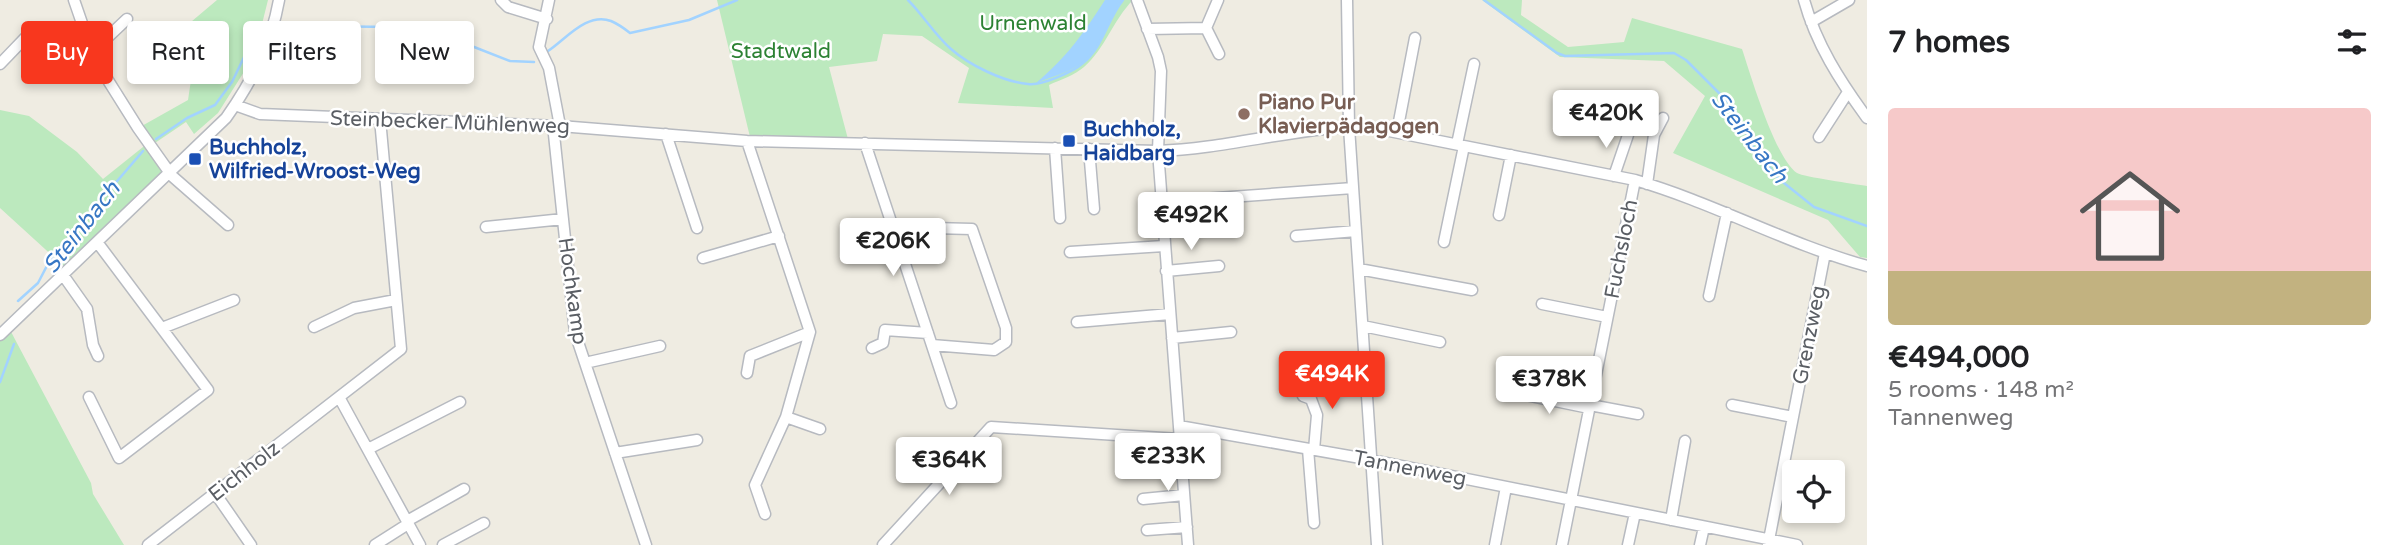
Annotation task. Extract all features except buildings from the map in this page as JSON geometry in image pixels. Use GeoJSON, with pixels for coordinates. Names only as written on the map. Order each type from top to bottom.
{"type":"FeatureCollection","features":[{"type":"Feature","properties":{"kind":"street"},"geometry":{"type":"LineString","coordinates":[[74,0],[80,21]]}},
{"type":"Feature","properties":{"kind":"street"},"geometry":{"type":"LineString","coordinates":[[3,327],[63,275],[215,129],[235,105],[263,57],[275,25],[279,0]]}},
{"type":"Feature","properties":{"kind":"street"},"geometry":{"type":"LineString","coordinates":[[501,0],[508,7],[547,19]]}},
{"type":"Feature","properties":{"kind":"street","name":"Hochkamp"},"geometry":{"type":"LineString","coordinates":[[549,0],[539,47],[549,68],[575,333],[646,545]]}},
{"type":"Feature","properties":{"kind":"street"},"geometry":{"type":"LineString","coordinates":[[1138,0],[1161,71],[1158,151],[1188,545]]}},
{"type":"Feature","properties":{"kind":"street"},"geometry":{"type":"LineString","coordinates":[[1218,0],[1206,28],[1219,54]]}},
{"type":"Feature","properties":{"kind":"street"},"geometry":{"type":"LineString","coordinates":[[1347,0],[1349,127],[1377,545]]}},
{"type":"Feature","properties":{"kind":"street"},"geometry":{"type":"LineString","coordinates":[[1804,0],[1830,64],[1867,118]]}},
{"type":"Feature","properties":{"kind":"street"},"geometry":{"type":"LineString","coordinates":[[1811,22],[1849,0]]}},
{"type":"Feature","properties":{"kind":"street"},"geometry":{"type":"LineString","coordinates":[[113,32],[127,19]]}},
{"type":"Feature","properties":{"kind":"street"},"geometry":{"type":"LineString","coordinates":[[1147,29],[1206,28]]}},
{"type":"Feature","properties":{"kind":"street"},"geometry":{"type":"LineString","coordinates":[[1396,132],[1415,38]]}},
{"type":"Feature","properties":{"kind":"street"},"geometry":{"type":"LineString","coordinates":[[0,64],[21,42]]}},
{"type":"Feature","properties":{"kind":"street"},"geometry":{"type":"LineString","coordinates":[[1444,242],[1474,64]]}},
{"type":"Feature","properties":{"kind":"street"},"geometry":{"type":"LineString","coordinates":[[111,84],[169,173],[228,225]]}},
{"type":"Feature","properties":{"kind":"street"},"geometry":{"type":"LineString","coordinates":[[1819,137],[1848,92]]}},
{"type":"Feature","properties":{"kind":"street","name":"Steinbecker Mühlenweg"},"geometry":{"type":"LineString","coordinates":[[235,105],[260,114],[556,125],[747,141],[1158,151],[1194,150],[1349,127],[1396,132],[1635,180],[1674,191],[1825,253],[1867,266]]}},
{"type":"Feature","properties":{"kind":"street"},"geometry":{"type":"LineString","coordinates":[[1647,184],[1654,135],[1664,118]]}},
{"type":"Feature","properties":{"kind":"street"},"geometry":{"type":"LineString","coordinates":[[314,327],[354,308],[396,300],[380,119]]}},
{"type":"Feature","properties":{"kind":"street"},"geometry":{"type":"LineString","coordinates":[[670,134],[700,227]]}},
{"type":"Feature","properties":{"kind":"street"},"geometry":{"type":"LineString","coordinates":[[1614,176],[1628,135]]}},
{"type":"Feature","properties":{"kind":"street"},"geometry":{"type":"LineString","coordinates":[[747,141],[810,332],[786,417],[755,485],[765,514]]}},
{"type":"Feature","properties":{"kind":"street"},"geometry":{"type":"LineString","coordinates":[[865,143],[951,403]]}},
{"type":"Feature","properties":{"kind":"street"},"geometry":{"type":"LineString","coordinates":[[1055,148],[1060,218]]}},
{"type":"Feature","properties":{"kind":"street"},"geometry":{"type":"LineString","coordinates":[[1089,149],[1094,209]]}},
{"type":"Feature","properties":{"kind":"street"},"geometry":{"type":"LineString","coordinates":[[1499,215],[1511,155]]}},
{"type":"Feature","properties":{"kind":"street","name":"Fuchsloch"},"geometry":{"type":"LineString","coordinates":[[1562,545],[1635,180]]}},
{"type":"Feature","properties":{"kind":"street"},"geometry":{"type":"LineString","coordinates":[[1161,202],[1353,188]]}},
{"type":"Feature","properties":{"kind":"street"},"geometry":{"type":"LineString","coordinates":[[1709,296],[1727,213]]}},
{"type":"Feature","properties":{"kind":"street","name":"Hochkamp"},"geometry":{"type":"LineString","coordinates":[[486,227],[563,219]]}},
{"type":"Feature","properties":{"kind":"street"},"geometry":{"type":"LineString","coordinates":[[893,227],[972,229],[1006,328],[1006,342],[995,350],[932,345]]}},
{"type":"Feature","properties":{"kind":"street"},"geometry":{"type":"LineString","coordinates":[[1296,236],[1356,231]]}},
{"type":"Feature","properties":{"kind":"street"},"geometry":{"type":"LineString","coordinates":[[703,258],[779,236]]}},
{"type":"Feature","properties":{"kind":"street"},"geometry":{"type":"LineString","coordinates":[[89,397],[119,458],[208,390],[97,242]]}},
{"type":"Feature","properties":{"kind":"street"},"geometry":{"type":"LineString","coordinates":[[1070,252],[1164,246]]}},
{"type":"Feature","properties":{"kind":"street","name":"Grenzweg"},"geometry":{"type":"LineString","coordinates":[[1769,542],[1825,253]]}},
{"type":"Feature","properties":{"kind":"street"},"geometry":{"type":"LineString","coordinates":[[1166,271],[1219,266]]}},
{"type":"Feature","properties":{"kind":"street"},"geometry":{"type":"LineString","coordinates":[[1359,269],[1472,290]]}},
{"type":"Feature","properties":{"kind":"street"},"geometry":{"type":"LineString","coordinates":[[63,275],[87,309],[93,345],[98,356]]}},
{"type":"Feature","properties":{"kind":"street"},"geometry":{"type":"LineString","coordinates":[[162,328],[234,300]]}},
{"type":"Feature","properties":{"kind":"street","name":"Eichholz"},"geometry":{"type":"LineString","coordinates":[[148,545],[401,349],[396,300]]}},
{"type":"Feature","properties":{"kind":"street","name":"Fuchsloch"},"geometry":{"type":"LineString","coordinates":[[1542,304],[1607,317]]}},
{"type":"Feature","properties":{"kind":"street"},"geometry":{"type":"LineString","coordinates":[[1077,322],[1170,314]]}},
{"type":"Feature","properties":{"kind":"street"},"geometry":{"type":"LineString","coordinates":[[1363,326],[1440,342]]}},
{"type":"Feature","properties":{"kind":"street"},"geometry":{"type":"LineString","coordinates":[[872,348],[883,344],[885,330],[928,333]]}},
{"type":"Feature","properties":{"kind":"street"},"geometry":{"type":"LineString","coordinates":[[747,373],[750,356],[810,332]]}},
{"type":"Feature","properties":{"kind":"street"},"geometry":{"type":"LineString","coordinates":[[1172,338],[1231,332]]}},
{"type":"Feature","properties":{"kind":"street","name":"Hochkamp"},"geometry":{"type":"LineString","coordinates":[[585,363],[660,346]]}},
{"type":"Feature","properties":{"kind":"street"},"geometry":{"type":"LineString","coordinates":[[1516,393],[1638,414]]}},
{"type":"Feature","properties":{"kind":"street"},"geometry":{"type":"LineString","coordinates":[[1303,396],[1311,399],[1317,415],[1311,449],[1314,523]]}},
{"type":"Feature","properties":{"kind":"street"},"geometry":{"type":"LineString","coordinates":[[339,397],[420,545]]}},
{"type":"Feature","properties":{"kind":"street"},"geometry":{"type":"LineString","coordinates":[[368,449],[460,402]]}},
{"type":"Feature","properties":{"kind":"street"},"geometry":{"type":"LineString","coordinates":[[1732,405],[1793,417]]}},
{"type":"Feature","properties":{"kind":"street"},"geometry":{"type":"LineString","coordinates":[[786,417],[820,429]]}},
{"type":"Feature","properties":{"kind":"street","name":"Tannenweg"},"geometry":{"type":"LineString","coordinates":[[1179,426],[1372,460],[1769,542],[1797,545]]}},
{"type":"Feature","properties":{"kind":"street"},"geometry":{"type":"LineString","coordinates":[[883,545],[991,427],[1179,439]]}},
{"type":"Feature","properties":{"kind":"street"},"geometry":{"type":"LineString","coordinates":[[615,453],[696,440]]}},
{"type":"Feature","properties":{"kind":"street"},"geometry":{"type":"LineString","coordinates":[[1671,520],[1685,441]]}},
{"type":"Feature","properties":{"kind":"street"},"geometry":{"type":"LineString","coordinates":[[1495,545],[1506,487]]}},
{"type":"Feature","properties":{"kind":"street"},"geometry":{"type":"LineString","coordinates":[[375,545],[464,489]]}},
{"type":"Feature","properties":{"kind":"street"},"geometry":{"type":"LineString","coordinates":[[215,493],[251,545]]}},
{"type":"Feature","properties":{"kind":"street"},"geometry":{"type":"LineString","coordinates":[[1143,499],[1184,495]]}},
{"type":"Feature","properties":{"kind":"street"},"geometry":{"type":"LineString","coordinates":[[1628,545],[1634,513]]}},
{"type":"Feature","properties":{"kind":"street"},"geometry":{"type":"LineString","coordinates":[[443,545],[484,523]]}},
{"type":"Feature","properties":{"kind":"street"},"geometry":{"type":"LineString","coordinates":[[1147,530],[1187,527]]}},
{"type":"Feature","properties":{"kind":"street"},"geometry":{"type":"LineString","coordinates":[[1700,545],[1704,527]]}},
{"type":"Feature","properties":{"kind":"green space"},"geometry":{"type":"Polygon","coordinates":[[[217,0],[268,0],[263,21],[243,21],[243,73],[218,113],[194,134],[186,122],[152,145],[140,127],[188,100],[190,84],[229,84],[229,21],[192,21],[217,0]]]}},
{"type":"Feature","properties":{"kind":"green space"},"geometry":{"type":"Polygon","coordinates":[[[717,0],[1133,0],[1091,60],[1076,72],[1049,85],[1053,108],[958,103],[969,68],[922,36],[883,34],[877,61],[829,67],[849,143],[750,137],[717,0]]]}},
{"type":"Feature","properties":{"kind":"green space"},"geometry":{"type":"Polygon","coordinates":[[[1482,0],[1522,0],[1521,15],[1568,47],[1624,42],[1632,18],[1742,49],[1772,134],[1780,151],[1797,173],[1867,186],[1867,258],[1860,257],[1828,220],[1673,153],[1705,96],[1664,61],[1560,57],[1482,0]]]}},
{"type":"Feature","properties":{"kind":"green space"},"geometry":{"type":"Polygon","coordinates":[[[0,110],[29,116],[77,152],[103,179],[148,143],[169,173],[68,270],[0,208],[0,110]]]}},
{"type":"Feature","properties":{"kind":"green space"},"geometry":{"type":"Polygon","coordinates":[[[9,328],[91,483],[93,494],[124,545],[0,545],[0,340],[8,333],[9,328]]]}},
{"type":"Feature","properties":{"kind":"water"},"geometry":{"type":"Polygon","coordinates":[[[1105,0],[1123,0],[1091,55],[1069,70],[1036,83],[1074,44],[1105,0]]]}},
{"type":"Feature","properties":{"kind":"waterway","name":"Steinbach"},"geometry":{"type":"LineString","coordinates":[[548,51],[577,28],[594,20],[611,21],[630,33],[689,20],[737,0]]}},
{"type":"Feature","properties":{"kind":"waterway","name":"Steinbach"},"geometry":{"type":"LineString","coordinates":[[908,0],[958,55],[987,72],[1019,83],[1034,84],[1057,78],[1090,57],[1123,0]]}},
{"type":"Feature","properties":{"kind":"waterway","name":"Steinbach"},"geometry":{"type":"LineString","coordinates":[[1484,0],[1565,56],[1674,53],[1686,60],[1732,106],[1755,150],[1779,179],[1814,207],[1867,226]]}},
{"type":"Feature","properties":{"kind":"waterway","name":"Steinbach"},"geometry":{"type":"LineString","coordinates":[[361,26],[375,27]]}},
{"type":"Feature","properties":{"kind":"waterway","name":"Steinbach"},"geometry":{"type":"LineString","coordinates":[[474,47],[510,61],[534,62]]}},
{"type":"Feature","properties":{"kind":"waterway","name":"Steinbach"},"geometry":{"type":"LineString","coordinates":[[156,139],[187,118],[215,105],[232,82],[243,59]]}},
{"type":"Feature","properties":{"kind":"waterway","name":"Steinbach"},"geometry":{"type":"LineString","coordinates":[[18,301],[38,283],[51,258],[143,151]]}},
{"type":"Feature","properties":{"kind":"waterway","name":"Steinbach"},"geometry":{"type":"LineString","coordinates":[[0,382],[14,344]]}},
{"type":"Feature","properties":{"kind":"place","name":"Piano Pur Klavierpädagogen"},"geometry":{"type":"Point","coordinates":[1244,114]}},
{"type":"Feature","properties":{"kind":"place","name":"Buchholz, Haidbarg"},"geometry":{"type":"Point","coordinates":[1069,141]}},
{"type":"Feature","properties":{"kind":"place","name":"Buchholz, Wilfried-Wroost-Weg"},"geometry":{"type":"Point","coordinates":[195,159]}},
{"type":"Feature","properties":{"kind":"park label","name":"Urnenwald"},"geometry":{"type":"Point","coordinates":[1033,23]}},
{"type":"Feature","properties":{"kind":"park label","name":"Stadtwald"},"geometry":{"type":"Point","coordinates":[781,51]}}]}
